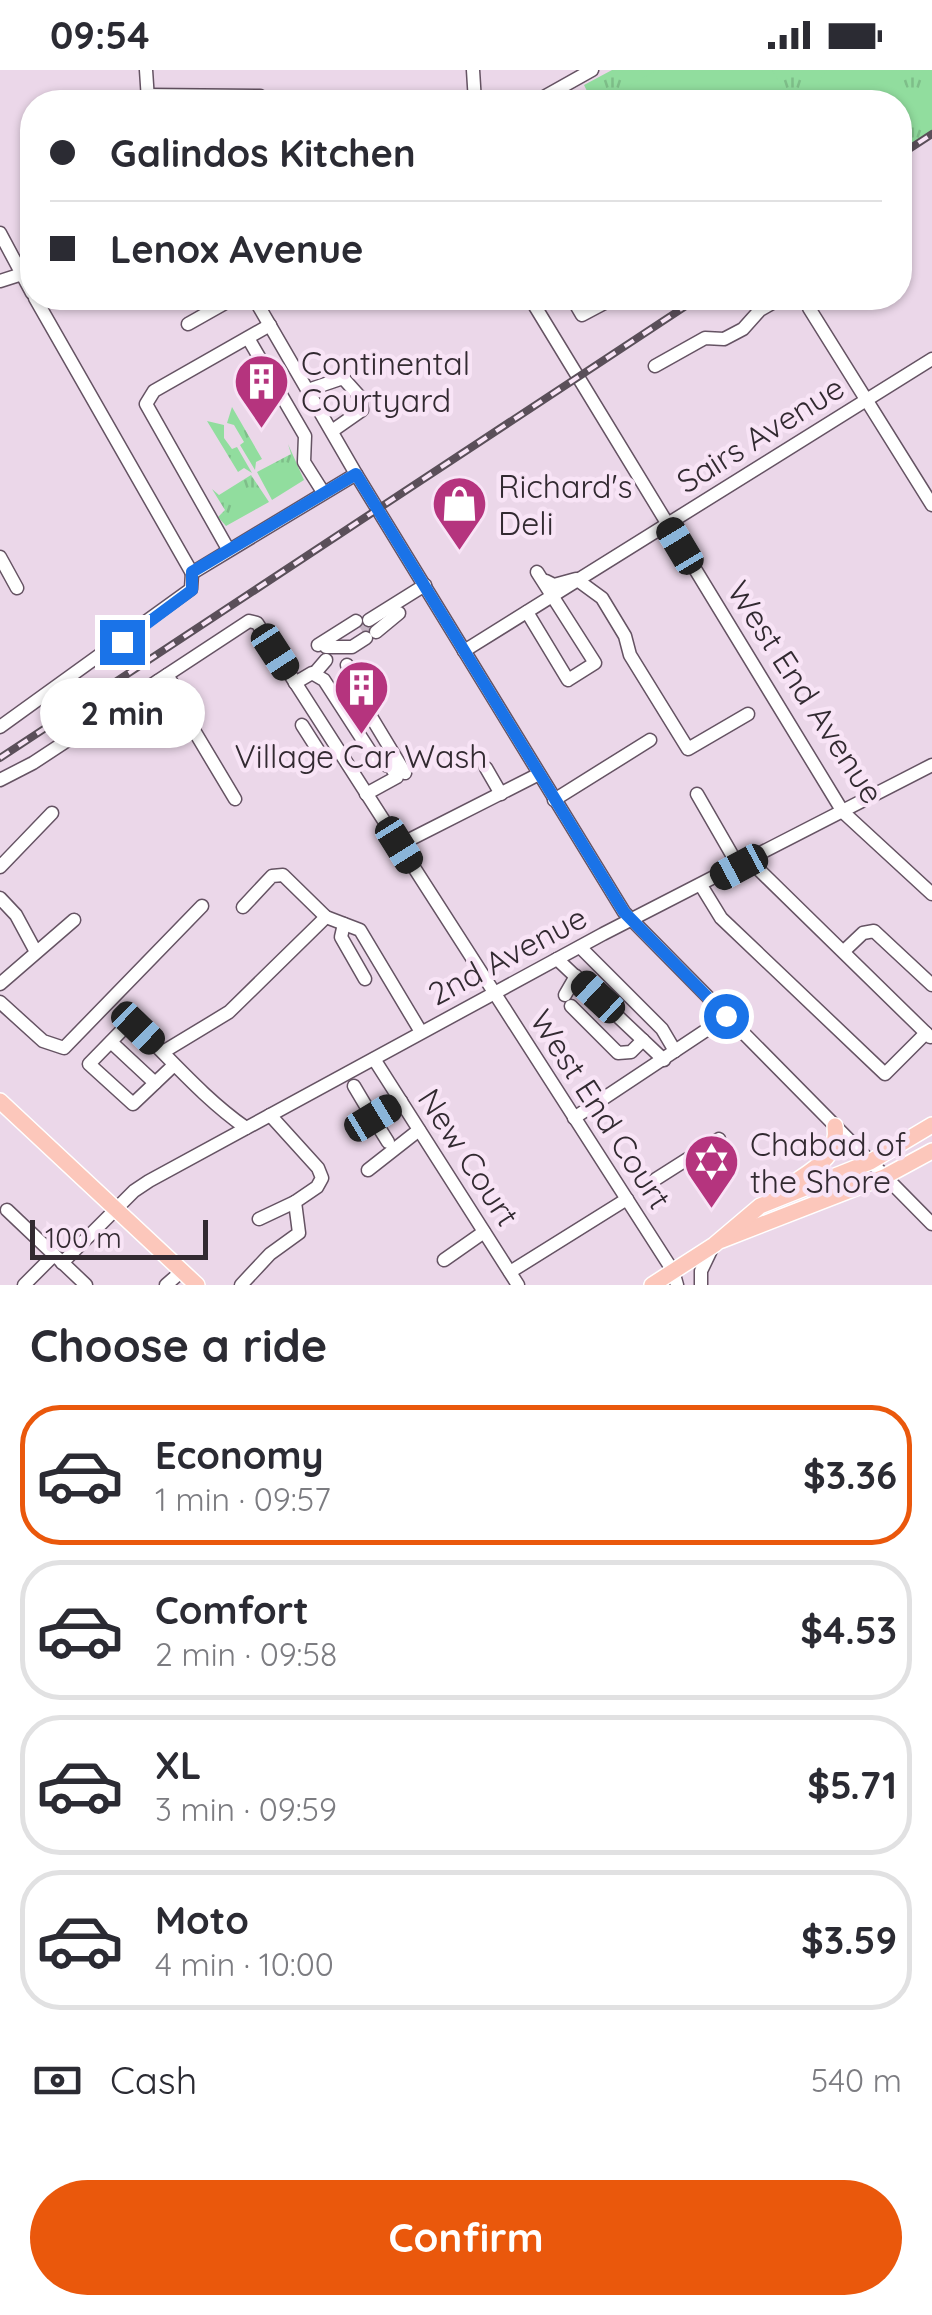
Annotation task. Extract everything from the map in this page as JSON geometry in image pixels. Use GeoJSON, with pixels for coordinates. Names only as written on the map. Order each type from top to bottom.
{"type":"FeatureCollection","features":[{"type":"Feature","properties":{"kind":"main road"},"geometry":{"type":"LineString","coordinates":[[0,1101],[197,1285]]}},
{"type":"Feature","properties":{"kind":"main road"},"geometry":{"type":"LineString","coordinates":[[652,1285],[675,1278],[760,1206],[830,1156],[837,1140],[835,1126]]}},
{"type":"Feature","properties":{"kind":"main road"},"geometry":{"type":"LineString","coordinates":[[760,1206],[870,1162],[932,1126]]}},
{"type":"Feature","properties":{"kind":"main road"},"geometry":{"type":"LineString","coordinates":[[716,1243],[884,1177],[932,1151]]}},
{"type":"Feature","properties":{"kind":"street"},"geometry":{"type":"LineString","coordinates":[[556,90],[592,70]]}},
{"type":"Feature","properties":{"kind":"street"},"geometry":{"type":"LineString","coordinates":[[0,234],[20,270]]}},
{"type":"Feature","properties":{"kind":"street"},"geometry":{"type":"LineString","coordinates":[[0,728],[192,590],[192,572],[43,310]]}},
{"type":"Feature","properties":{"kind":"street"},"geometry":{"type":"LineString","coordinates":[[188,324],[213,310]]}},
{"type":"Feature","properties":{"kind":"street"},"geometry":{"type":"LineString","coordinates":[[261,310],[356,474],[632,922],[932,1224]]}},
{"type":"Feature","properties":{"kind":"street","name":"West End Avenue"},"geometry":{"type":"LineString","coordinates":[[538,310],[844,812],[932,894]]}},
{"type":"Feature","properties":{"kind":"street"},"geometry":{"type":"LineString","coordinates":[[655,366],[705,338],[724,339],[743,329],[760,310]]}},
{"type":"Feature","properties":{"kind":"street"},"geometry":{"type":"LineString","coordinates":[[811,310],[932,505]]}},
{"type":"Feature","properties":{"kind":"street"},"geometry":{"type":"LineString","coordinates":[[228,550],[146,404],[154,391],[270,325]]}},
{"type":"Feature","properties":{"kind":"street"},"geometry":{"type":"LineString","coordinates":[[248,338],[306,436],[304,462],[323,492]]}},
{"type":"Feature","properties":{"kind":"street","name":"Sairs Avenue"},"geometry":{"type":"LineString","coordinates":[[464,651],[932,359]]}},
{"type":"Feature","properties":{"kind":"street"},"geometry":{"type":"LineString","coordinates":[[308,390],[343,378],[360,397],[362,410],[332,432]]}},
{"type":"Feature","properties":{"kind":"street"},"geometry":{"type":"LineString","coordinates":[[192,572],[356,474]]}},
{"type":"Feature","properties":{"kind":"street"},"geometry":{"type":"LineString","coordinates":[[0,558],[17,588]]}},
{"type":"Feature","properties":{"kind":"street"},"geometry":{"type":"LineString","coordinates":[[527,612],[568,680],[596,662],[542,577],[554,585],[578,580],[602,598],[625,636],[635,664],[688,749],[748,714]]}},
{"type":"Feature","properties":{"kind":"street"},"geometry":{"type":"LineString","coordinates":[[295,682],[316,675],[326,652],[424,584]]}},
{"type":"Feature","properties":{"kind":"street","name":"West End Court"},"geometry":{"type":"LineString","coordinates":[[162,678],[250,621],[257,623],[675,1278]]}},
{"type":"Feature","properties":{"kind":"street"},"geometry":{"type":"LineString","coordinates":[[347,666],[398,770]]}},
{"type":"Feature","properties":{"kind":"street"},"geometry":{"type":"LineString","coordinates":[[316,675],[342,707],[376,762],[398,770]]}},
{"type":"Feature","properties":{"kind":"street"},"geometry":{"type":"LineString","coordinates":[[0,780],[162,678],[184,702],[182,712],[235,798]]}},
{"type":"Feature","properties":{"kind":"street"},"geometry":{"type":"LineString","coordinates":[[302,725],[318,750]]}},
{"type":"Feature","properties":{"kind":"street"},"geometry":{"type":"LineString","coordinates":[[554,800],[650,740]]}},
{"type":"Feature","properties":{"kind":"street","name":"2nd Avenue"},"geometry":{"type":"LineString","coordinates":[[24,1285],[148,1181],[557,959],[932,765]]}},
{"type":"Feature","properties":{"kind":"street"},"geometry":{"type":"LineString","coordinates":[[486,768],[502,794]]}},
{"type":"Feature","properties":{"kind":"street"},"geometry":{"type":"LineString","coordinates":[[366,794],[398,770]]}},
{"type":"Feature","properties":{"kind":"street"},"geometry":{"type":"LineString","coordinates":[[399,845],[539,774]]}},
{"type":"Feature","properties":{"kind":"street"},"geometry":{"type":"LineString","coordinates":[[697,794],[745,864],[844,951],[926,1033]]}},
{"type":"Feature","properties":{"kind":"street"},"geometry":{"type":"LineString","coordinates":[[0,867],[52,812]]}},
{"type":"Feature","properties":{"kind":"street"},"geometry":{"type":"LineString","coordinates":[[243,907],[278,873],[326,917],[360,930],[422,1032]]}},
{"type":"Feature","properties":{"kind":"street"},"geometry":{"type":"LineString","coordinates":[[702,887],[721,918],[885,1074],[926,1033],[932,1013]]}},
{"type":"Feature","properties":{"kind":"street"},"geometry":{"type":"LineString","coordinates":[[0,898],[16,915],[36,952]]}},
{"type":"Feature","properties":{"kind":"street"},"geometry":{"type":"LineString","coordinates":[[0,1002],[43,1041],[64,1048],[202,906]]}},
{"type":"Feature","properties":{"kind":"street"},"geometry":{"type":"LineString","coordinates":[[164,1052],[229,1012],[326,917]]}},
{"type":"Feature","properties":{"kind":"street"},"geometry":{"type":"LineString","coordinates":[[0,984],[74,920]]}},
{"type":"Feature","properties":{"kind":"street"},"geometry":{"type":"LineString","coordinates":[[344,924],[341,937],[365,979]]}},
{"type":"Feature","properties":{"kind":"street"},"geometry":{"type":"LineString","coordinates":[[844,951],[863,933],[874,931],[932,985]]}},
{"type":"Feature","properties":{"kind":"street"},"geometry":{"type":"LineString","coordinates":[[580,947],[662,1029],[670,1056]]}},
{"type":"Feature","properties":{"kind":"street"},"geometry":{"type":"LineString","coordinates":[[557,959],[643,1040],[670,1056]]}},
{"type":"Feature","properties":{"kind":"street"},"geometry":{"type":"LineString","coordinates":[[576,976],[568,1000],[584,1023],[622,1055],[643,1040]]}},
{"type":"Feature","properties":{"kind":"street"},"geometry":{"type":"LineString","coordinates":[[574,1118],[726,1016]]}},
{"type":"Feature","properties":{"kind":"street"},"geometry":{"type":"LineString","coordinates":[[174,1065],[133,1104],[89,1064],[131,1022],[246,1128]]}},
{"type":"Feature","properties":{"kind":"street"},"geometry":{"type":"LineString","coordinates":[[111,1042],[156,1083]]}},
{"type":"Feature","properties":{"kind":"street","name":"New Court"},"geometry":{"type":"LineString","coordinates":[[374,1058],[518,1285]]}},
{"type":"Feature","properties":{"kind":"street"},"geometry":{"type":"LineString","coordinates":[[354,1086],[388,1142]]}},
{"type":"Feature","properties":{"kind":"street"},"geometry":{"type":"LineString","coordinates":[[373,1118],[401,1102]]}},
{"type":"Feature","properties":{"kind":"street"},"geometry":{"type":"LineString","coordinates":[[259,1219],[317,1188],[322,1178],[318,1168],[270,1115]]}},
{"type":"Feature","properties":{"kind":"street"},"geometry":{"type":"LineString","coordinates":[[368,1170],[420,1130]]}},
{"type":"Feature","properties":{"kind":"street"},"geometry":{"type":"LineString","coordinates":[[656,1179],[720,1138]]}},
{"type":"Feature","properties":{"kind":"street"},"geometry":{"type":"LineString","coordinates":[[510,1272],[627,1199]]}},
{"type":"Feature","properties":{"kind":"street"},"geometry":{"type":"LineString","coordinates":[[241,1285],[270,1254],[299,1234],[295,1202]]}},
{"type":"Feature","properties":{"kind":"street"},"geometry":{"type":"LineString","coordinates":[[7,1210],[86,1285]]}},
{"type":"Feature","properties":{"kind":"street"},"geometry":{"type":"LineString","coordinates":[[444,1260],[484,1232]]}},
{"type":"Feature","properties":{"kind":"street"},"geometry":{"type":"LineString","coordinates":[[701,1284],[704,1261],[716,1243]]}},
{"type":"Feature","properties":{"kind":"street"},"geometry":{"type":"LineString","coordinates":[[166,1285],[182,1271]]}},
{"type":"Feature","properties":{"kind":"street"},"geometry":{"type":"LineString","coordinates":[[675,1278],[696,1272],[701,1284]]}},
{"type":"Feature","properties":{"kind":"green space"},"geometry":{"type":"Polygon","coordinates":[[[612,70],[932,70],[932,135],[912,148],[912,90],[586,90],[584,85],[612,70]]]}},
{"type":"Feature","properties":{"kind":"green space"},"geometry":{"type":"Polygon","coordinates":[[[657,70],[772,70],[784,90],[621,90],[657,70]]]}},
{"type":"Feature","properties":{"kind":"green space"},"geometry":{"type":"Polygon","coordinates":[[[827,70],[896,70],[908,90],[823,90],[818,82],[827,70]]]}},
{"type":"Feature","properties":{"kind":"green space"},"geometry":{"type":"Polygon","coordinates":[[[232,407],[262,459],[256,462],[255,470],[240,445],[244,442],[234,425],[227,423],[232,407]]]}},
{"type":"Feature","properties":{"kind":"green space"},"geometry":{"type":"Polygon","coordinates":[[[207,421],[224,425],[224,438],[232,449],[237,447],[252,473],[244,468],[238,472],[207,421]]]}},
{"type":"Feature","properties":{"kind":"green space"},"geometry":{"type":"Polygon","coordinates":[[[288,444],[304,480],[272,500],[257,472],[291,454],[288,444]]]}},
{"type":"Feature","properties":{"kind":"green space"},"geometry":{"type":"Polygon","coordinates":[[[251,475],[269,502],[226,526],[218,517],[225,510],[212,489],[219,495],[251,475]]]}},
{"type":"Feature","properties":{"kind":"tunnel"},"geometry":{"type":"LineString","coordinates":[[362,631],[372,625]]}},
{"type":"Feature","properties":{"kind":"railway"},"geometry":{"type":"LineString","coordinates":[[912,147],[932,134]]}},
{"type":"Feature","properties":{"kind":"railway"},"geometry":{"type":"LineString","coordinates":[[0,758],[680,310]]}},
{"type":"Feature","properties":{"kind":"place","name":"Continental Courtyard"},"geometry":{"type":"Point","coordinates":[262,430]}},
{"type":"Feature","properties":{"kind":"place","name":"Richard's Deli"},"geometry":{"type":"Point","coordinates":[459,553]}},
{"type":"Feature","properties":{"kind":"place","name":"Village Car Wash"},"geometry":{"type":"Point","coordinates":[361,736]}},
{"type":"Feature","properties":{"kind":"place","name":"Chabad of the Shore"},"geometry":{"type":"Point","coordinates":[711,1211]}},
{"type":"Feature","properties":{"kind":"route"},"geometry":{"type":"LineString","coordinates":[[122,642],[192,590],[192,572],[356,474],[624,912],[726,1016]]}}]}
